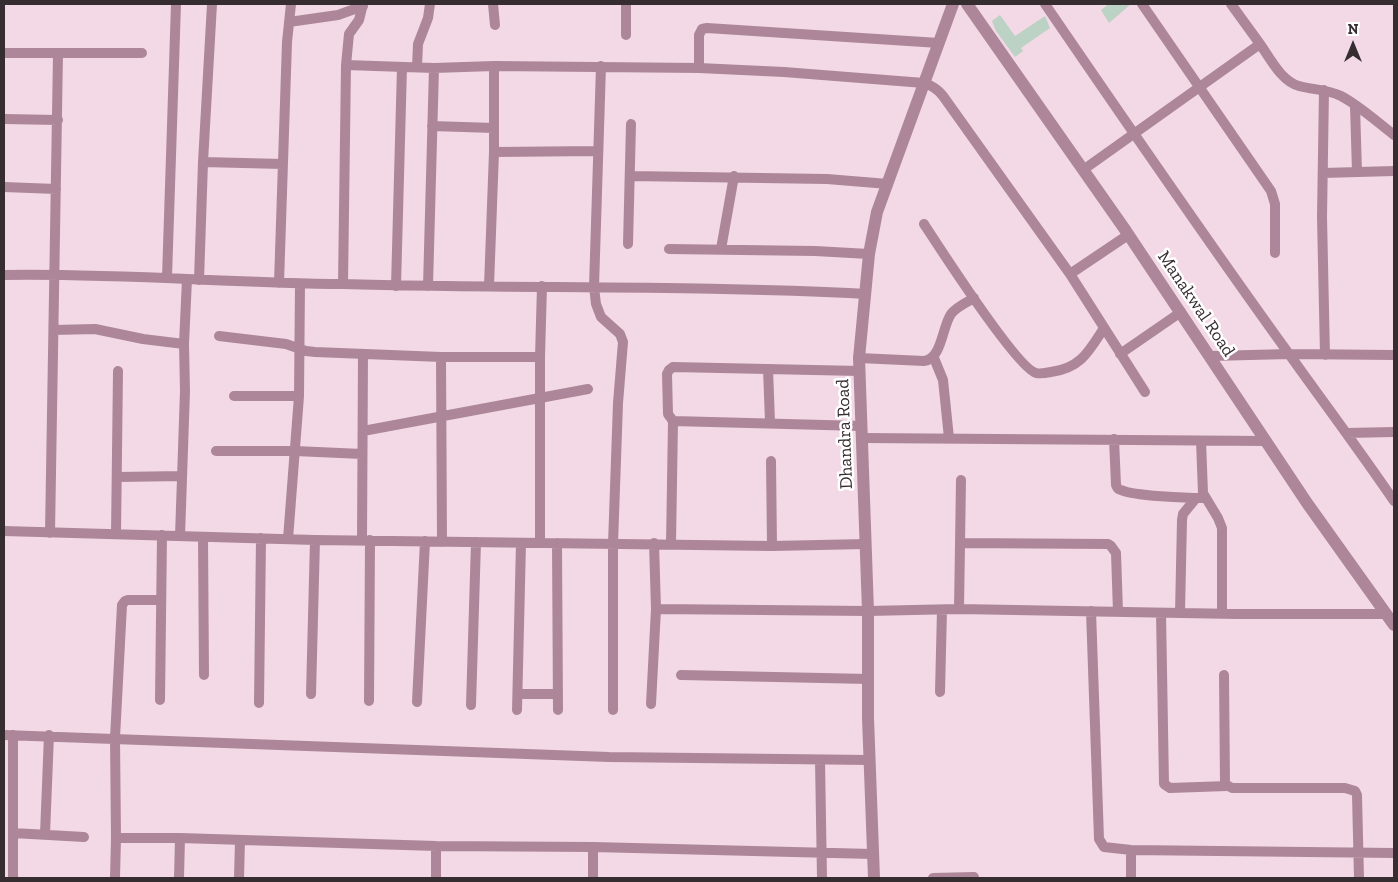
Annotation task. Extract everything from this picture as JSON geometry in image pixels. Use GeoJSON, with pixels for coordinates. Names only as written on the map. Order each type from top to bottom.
{"type":"FeatureCollection","features":[{"type":"Feature","properties":{"kind":"street"},"geometry":{"type":"LineString","coordinates":[[167,277],[176,4]]}},
{"type":"Feature","properties":{"kind":"street"},"geometry":{"type":"LineString","coordinates":[[199,280],[203,162],[212,4]]}},
{"type":"Feature","properties":{"kind":"street"},"geometry":{"type":"LineString","coordinates":[[279,283],[291,4]]}},
{"type":"Feature","properties":{"kind":"street"},"geometry":{"type":"LineString","coordinates":[[416,67],[418,44],[428,18],[430,4]]}},
{"type":"Feature","properties":{"kind":"street"},"geometry":{"type":"LineString","coordinates":[[493,4],[495,25]]}},
{"type":"Feature","properties":{"kind":"street"},"geometry":{"type":"LineString","coordinates":[[626,4],[626,36]]}},
{"type":"Feature","properties":{"kind":"street","name":"Dhandra Road"},"geometry":{"type":"LineString","coordinates":[[874,878],[868,718],[868,611],[859,358],[869,254],[877,212],[953,4]]}},
{"type":"Feature","properties":{"kind":"street","name":"Manakwal Road"},"geometry":{"type":"LineString","coordinates":[[968,4],[1394,625]]}},
{"type":"Feature","properties":{"kind":"street"},"geometry":{"type":"LineString","coordinates":[[1045,4],[1133,133],[1394,501]]}},
{"type":"Feature","properties":{"kind":"street"},"geometry":{"type":"LineString","coordinates":[[1142,4],[1271,191],[1275,204],[1275,253]]}},
{"type":"Feature","properties":{"kind":"street"},"geometry":{"type":"LineString","coordinates":[[1231,4],[1284,77],[1292,84],[1324,90],[1343,97],[1394,135]]}},
{"type":"Feature","properties":{"kind":"street"},"geometry":{"type":"LineString","coordinates":[[289,22],[344,14],[363,5]]}},
{"type":"Feature","properties":{"kind":"street"},"geometry":{"type":"LineString","coordinates":[[343,284],[348,36],[361,16],[363,5]]}},
{"type":"Feature","properties":{"kind":"street"},"geometry":{"type":"LineString","coordinates":[[344,14],[354,27]]}},
{"type":"Feature","properties":{"kind":"street"},"geometry":{"type":"LineString","coordinates":[[699,68],[699,35],[702,29],[707,28],[939,43]]}},
{"type":"Feature","properties":{"kind":"street"},"geometry":{"type":"LineString","coordinates":[[1083,170],[1260,44]]}},
{"type":"Feature","properties":{"kind":"street"},"geometry":{"type":"LineString","coordinates":[[4,53],[142,53]]}},
{"type":"Feature","properties":{"kind":"street"},"geometry":{"type":"LineString","coordinates":[[50,533],[58,54]]}},
{"type":"Feature","properties":{"kind":"street"},"geometry":{"type":"LineString","coordinates":[[346,65],[434,68],[494,66],[699,68],[784,72],[924,83],[938,89],[1070,274],[1145,392]]}},
{"type":"Feature","properties":{"kind":"street"},"geometry":{"type":"LineString","coordinates":[[489,286],[494,152],[494,66]]}},
{"type":"Feature","properties":{"kind":"street"},"geometry":{"type":"LineString","coordinates":[[601,66],[594,287],[596,304],[601,317],[620,334],[622,342],[613,544],[613,710]]}},
{"type":"Feature","properties":{"kind":"street"},"geometry":{"type":"LineString","coordinates":[[396,286],[402,67]]}},
{"type":"Feature","properties":{"kind":"street"},"geometry":{"type":"LineString","coordinates":[[428,286],[434,68]]}},
{"type":"Feature","properties":{"kind":"street"},"geometry":{"type":"LineString","coordinates":[[1324,90],[1322,173],[1325,354]]}},
{"type":"Feature","properties":{"kind":"street"},"geometry":{"type":"LineString","coordinates":[[1355,106],[1357,172]]}},
{"type":"Feature","properties":{"kind":"street"},"geometry":{"type":"LineString","coordinates":[[4,120],[58,120]]}},
{"type":"Feature","properties":{"kind":"street"},"geometry":{"type":"LineString","coordinates":[[628,244],[631,124]]}},
{"type":"Feature","properties":{"kind":"street"},"geometry":{"type":"LineString","coordinates":[[432,126],[494,128]]}},
{"type":"Feature","properties":{"kind":"street"},"geometry":{"type":"LineString","coordinates":[[494,152],[598,151]]}},
{"type":"Feature","properties":{"kind":"street"},"geometry":{"type":"LineString","coordinates":[[203,162],[283,164]]}},
{"type":"Feature","properties":{"kind":"street"},"geometry":{"type":"LineString","coordinates":[[1322,173],[1394,172]]}},
{"type":"Feature","properties":{"kind":"street"},"geometry":{"type":"LineString","coordinates":[[630,176],[827,178],[888,184]]}},
{"type":"Feature","properties":{"kind":"street"},"geometry":{"type":"LineString","coordinates":[[721,249],[734,176]]}},
{"type":"Feature","properties":{"kind":"street"},"geometry":{"type":"LineString","coordinates":[[4,187],[56,189]]}},
{"type":"Feature","properties":{"kind":"street"},"geometry":{"type":"LineString","coordinates":[[924,224],[1004,341],[1025,366],[1037,373],[1057,372],[1076,365],[1084,357],[1104,328]]}},
{"type":"Feature","properties":{"kind":"street"},"geometry":{"type":"LineString","coordinates":[[1070,274],[1128,235]]}},
{"type":"Feature","properties":{"kind":"street"},"geometry":{"type":"LineString","coordinates":[[669,249],[869,254]]}},
{"type":"Feature","properties":{"kind":"street"},"geometry":{"type":"LineString","coordinates":[[4,275],[55,274],[167,277],[300,284],[542,286],[866,294]]}},
{"type":"Feature","properties":{"kind":"street"},"geometry":{"type":"LineString","coordinates":[[180,536],[185,391],[184,344],[188,279]]}},
{"type":"Feature","properties":{"kind":"street"},"geometry":{"type":"LineString","coordinates":[[288,539],[299,396],[300,284]]}},
{"type":"Feature","properties":{"kind":"street"},"geometry":{"type":"LineString","coordinates":[[540,543],[542,286]]}},
{"type":"Feature","properties":{"kind":"street"},"geometry":{"type":"LineString","coordinates":[[949,438],[943,380],[934,358],[951,313],[974,298]]}},
{"type":"Feature","properties":{"kind":"street"},"geometry":{"type":"LineString","coordinates":[[1120,354],[1181,312]]}},
{"type":"Feature","properties":{"kind":"street"},"geometry":{"type":"LineString","coordinates":[[54,330],[95,329],[144,339],[184,344]]}},
{"type":"Feature","properties":{"kind":"street"},"geometry":{"type":"LineString","coordinates":[[219,336],[286,344],[315,352],[441,357],[540,357]]}},
{"type":"Feature","properties":{"kind":"street"},"geometry":{"type":"LineString","coordinates":[[363,354],[362,454],[370,702]]}},
{"type":"Feature","properties":{"kind":"street"},"geometry":{"type":"LineString","coordinates":[[1211,356],[1289,354],[1394,355]]}},
{"type":"Feature","properties":{"kind":"street"},"geometry":{"type":"LineString","coordinates":[[441,357],[442,542]]}},
{"type":"Feature","properties":{"kind":"street"},"geometry":{"type":"LineString","coordinates":[[859,358],[924,362],[934,358]]}},
{"type":"Feature","properties":{"kind":"street"},"geometry":{"type":"LineString","coordinates":[[671,544],[673,420],[668,414],[667,374],[670,368],[860,371]]}},
{"type":"Feature","properties":{"kind":"street"},"geometry":{"type":"LineString","coordinates":[[768,369],[770,422]]}},
{"type":"Feature","properties":{"kind":"street"},"geometry":{"type":"LineString","coordinates":[[116,534],[118,371]]}},
{"type":"Feature","properties":{"kind":"street"},"geometry":{"type":"LineString","coordinates":[[363,431],[588,389]]}},
{"type":"Feature","properties":{"kind":"street"},"geometry":{"type":"LineString","coordinates":[[234,396],[299,396]]}},
{"type":"Feature","properties":{"kind":"street"},"geometry":{"type":"LineString","coordinates":[[673,420],[770,422],[862,432],[949,438],[1266,441]]}},
{"type":"Feature","properties":{"kind":"street"},"geometry":{"type":"LineString","coordinates":[[1347,433],[1394,432]]}},
{"type":"Feature","properties":{"kind":"street"},"geometry":{"type":"LineString","coordinates":[[1114,439],[1118,489],[1140,494],[1200,498],[1218,518],[1222,528],[1222,614]]}},
{"type":"Feature","properties":{"kind":"street"},"geometry":{"type":"LineString","coordinates":[[1180,613],[1183,514],[1200,498],[1202,488],[1201,441]]}},
{"type":"Feature","properties":{"kind":"street"},"geometry":{"type":"LineString","coordinates":[[216,451],[295,451],[362,454]]}},
{"type":"Feature","properties":{"kind":"street"},"geometry":{"type":"LineString","coordinates":[[772,461],[772,546]]}},
{"type":"Feature","properties":{"kind":"street"},"geometry":{"type":"LineString","coordinates":[[118,477],[182,476]]}},
{"type":"Feature","properties":{"kind":"street"},"geometry":{"type":"LineString","coordinates":[[959,609],[961,480]]}},
{"type":"Feature","properties":{"kind":"street"},"geometry":{"type":"LineString","coordinates":[[4,531],[442,542],[654,543],[772,546],[866,544]]}},
{"type":"Feature","properties":{"kind":"street"},"geometry":{"type":"LineString","coordinates":[[160,700],[162,535]]}},
{"type":"Feature","properties":{"kind":"street"},"geometry":{"type":"LineString","coordinates":[[203,537],[204,675]]}},
{"type":"Feature","properties":{"kind":"street"},"geometry":{"type":"LineString","coordinates":[[259,703],[261,538]]}},
{"type":"Feature","properties":{"kind":"street"},"geometry":{"type":"LineString","coordinates":[[311,694],[316,540]]}},
{"type":"Feature","properties":{"kind":"street"},"geometry":{"type":"LineString","coordinates":[[417,702],[425,541]]}},
{"type":"Feature","properties":{"kind":"street"},"geometry":{"type":"LineString","coordinates":[[470,705],[476,542]]}},
{"type":"Feature","properties":{"kind":"street"},"geometry":{"type":"LineString","coordinates":[[517,710],[521,543]]}},
{"type":"Feature","properties":{"kind":"street"},"geometry":{"type":"LineString","coordinates":[[557,543],[558,710]]}},
{"type":"Feature","properties":{"kind":"street"},"geometry":{"type":"LineString","coordinates":[[651,704],[656,608],[654,543]]}},
{"type":"Feature","properties":{"kind":"street"},"geometry":{"type":"LineString","coordinates":[[960,543],[1108,544],[1116,554],[1118,612]]}},
{"type":"Feature","properties":{"kind":"street"},"geometry":{"type":"LineString","coordinates":[[115,878],[115,738],[122,605],[128,600],[161,600]]}},
{"type":"Feature","properties":{"kind":"street"},"geometry":{"type":"LineString","coordinates":[[656,608],[1386,614]]}},
{"type":"Feature","properties":{"kind":"street"},"geometry":{"type":"LineString","coordinates":[[940,692],[942,610]]}},
{"type":"Feature","properties":{"kind":"street"},"geometry":{"type":"LineString","coordinates":[[1091,611],[1099,839],[1105,848],[1131,850],[1394,853]]}},
{"type":"Feature","properties":{"kind":"street"},"geometry":{"type":"LineString","coordinates":[[1161,613],[1164,784],[1170,788],[1227,786],[1232,788],[1351,788],[1357,796],[1359,878]]}},
{"type":"Feature","properties":{"kind":"street"},"geometry":{"type":"LineString","coordinates":[[681,675],[869,680]]}},
{"type":"Feature","properties":{"kind":"street"},"geometry":{"type":"LineString","coordinates":[[1224,675],[1225,780],[1227,786]]}},
{"type":"Feature","properties":{"kind":"street"},"geometry":{"type":"LineString","coordinates":[[518,694],[558,694]]}},
{"type":"Feature","properties":{"kind":"street"},"geometry":{"type":"LineString","coordinates":[[13,878],[13,834],[8,735],[609,756],[870,760]]}},
{"type":"Feature","properties":{"kind":"street"},"geometry":{"type":"LineString","coordinates":[[45,834],[49,736]]}},
{"type":"Feature","properties":{"kind":"street"},"geometry":{"type":"LineString","coordinates":[[820,760],[822,878]]}},
{"type":"Feature","properties":{"kind":"street"},"geometry":{"type":"LineString","coordinates":[[13,834],[84,837]]}},
{"type":"Feature","properties":{"kind":"street"},"geometry":{"type":"LineString","coordinates":[[116,838],[873,854]]}},
{"type":"Feature","properties":{"kind":"street"},"geometry":{"type":"LineString","coordinates":[[179,878],[180,838]]}},
{"type":"Feature","properties":{"kind":"street"},"geometry":{"type":"LineString","coordinates":[[239,878],[240,840]]}},
{"type":"Feature","properties":{"kind":"street"},"geometry":{"type":"LineString","coordinates":[[436,846],[436,878]]}},
{"type":"Feature","properties":{"kind":"street"},"geometry":{"type":"LineString","coordinates":[[593,847],[593,878]]}},
{"type":"Feature","properties":{"kind":"street"},"geometry":{"type":"LineString","coordinates":[[1131,850],[1131,878]]}},
{"type":"Feature","properties":{"kind":"street"},"geometry":{"type":"LineString","coordinates":[[933,878],[974,877]]}},
{"type":"Feature","properties":{"kind":"building"},"geometry":{"type":"Polygon","coordinates":[[[1109,4],[1131,4],[1109,23],[1101,10],[1109,4]]]}},
{"type":"Feature","properties":{"kind":"building"},"geometry":{"type":"Polygon","coordinates":[[[1000,15],[1015,36],[1045,16],[1050,28],[1021,48],[1023,51],[1015,57],[996,31],[992,21],[1000,15]]]}}]}
